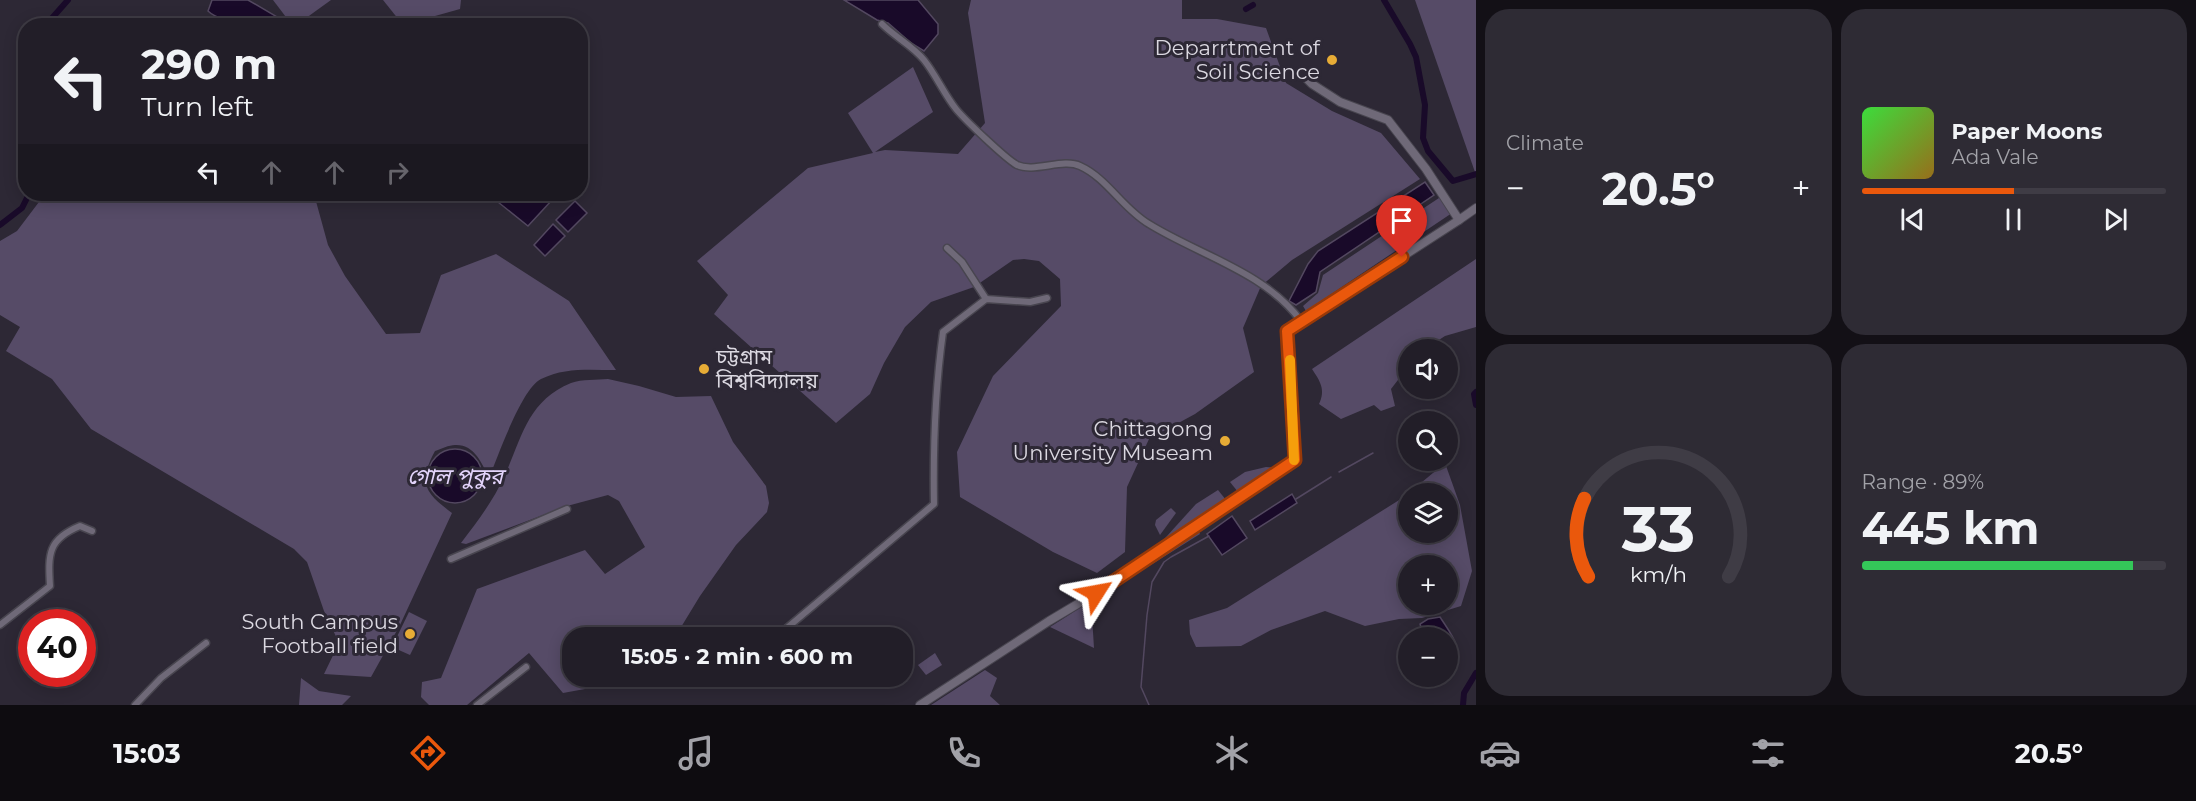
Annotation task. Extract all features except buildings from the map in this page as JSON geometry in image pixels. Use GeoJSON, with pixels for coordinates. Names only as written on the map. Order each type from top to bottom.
{"type":"FeatureCollection","features":[{"type":"Feature","properties":{"kind":"street"},"geometry":{"type":"LineString","coordinates":[[882,24],[923,59],[958,111],[1017,165],[1032,167],[1078,164],[1098,178],[1130,211],[1149,225],[1218,260],[1269,290],[1289,305],[1301,321]]}},
{"type":"Feature","properties":{"kind":"street"},"geometry":{"type":"LineString","coordinates":[[1307,79],[1340,102],[1388,120],[1426,169],[1460,220]]}},
{"type":"Feature","properties":{"kind":"street"},"geometry":{"type":"LineString","coordinates":[[920,705],[1035,629],[1096,593],[1295,460],[1287,331],[1476,208]]}},
{"type":"Feature","properties":{"kind":"street"},"geometry":{"type":"LineString","coordinates":[[947,248],[962,262],[986,298]]}},
{"type":"Feature","properties":{"kind":"street"},"geometry":{"type":"LineString","coordinates":[[788,627],[934,504],[933,447],[943,332],[986,298],[1030,302],[1047,298]]}},
{"type":"Feature","properties":{"kind":"street"},"geometry":{"type":"LineString","coordinates":[[451,559],[567,509]]}},
{"type":"Feature","properties":{"kind":"street"},"geometry":{"type":"LineString","coordinates":[[0,625],[50,586],[49,564],[54,543],[61,534],[80,526],[92,531]]}},
{"type":"Feature","properties":{"kind":"street"},"geometry":{"type":"LineString","coordinates":[[135,705],[162,678],[206,643]]}},
{"type":"Feature","properties":{"kind":"street"},"geometry":{"type":"LineString","coordinates":[[477,705],[526,667]]}},
{"type":"Feature","properties":{"kind":"shaded area"},"geometry":{"type":"Polygon","coordinates":[[[273,0],[331,0],[306,18],[287,18],[273,0]]]}},
{"type":"Feature","properties":{"kind":"shaded area"},"geometry":{"type":"Polygon","coordinates":[[[383,0],[461,0],[460,9],[428,18],[397,18],[383,0]]]}},
{"type":"Feature","properties":{"kind":"shaded area"},"geometry":{"type":"Polygon","coordinates":[[[971,0],[1182,0],[1182,19],[1217,19],[1266,28],[1286,83],[1332,111],[1381,133],[1420,179],[1292,260],[1261,286],[1243,328],[1254,372],[1195,414],[1149,439],[1127,487],[1125,552],[1097,573],[1053,552],[960,497],[957,452],[993,376],[1061,306],[1060,279],[1039,261],[1013,260],[974,287],[931,302],[905,327],[884,363],[870,394],[836,423],[714,314],[728,295],[697,261],[808,168],[873,153],[848,113],[913,67],[933,112],[875,152],[885,150],[958,154],[985,123],[968,13],[971,0]]]}},
{"type":"Feature","properties":{"kind":"shaded area"},"geometry":{"type":"Polygon","coordinates":[[[1415,0],[1476,0],[1476,175],[1415,0]]]}},
{"type":"Feature","properties":{"kind":"shaded area"},"geometry":{"type":"Polygon","coordinates":[[[1442,196],[1452,213],[1306,311],[1303,306],[1318,293],[1323,275],[1442,196]]]}},
{"type":"Feature","properties":{"kind":"shaded area"},"geometry":{"type":"Polygon","coordinates":[[[40,201],[316,201],[328,245],[345,276],[386,334],[420,333],[441,275],[496,254],[569,301],[616,370],[578,370],[541,379],[526,395],[519,408],[489,478],[476,456],[467,448],[453,445],[435,451],[427,471],[427,486],[435,499],[452,513],[400,625],[371,677],[324,674],[339,643],[324,611],[307,562],[294,549],[91,429],[52,379],[6,351],[20,327],[0,315],[0,241],[17,231],[40,201]]]}},
{"type":"Feature","properties":{"kind":"shaded area"},"geometry":{"type":"Polygon","coordinates":[[[1476,259],[1476,327],[1440,339],[1398,339],[1398,380],[1391,389],[1395,406],[1381,411],[1374,405],[1341,419],[1319,404],[1322,390],[1312,369],[1476,259]]]}},
{"type":"Feature","properties":{"kind":"shaded area"},"geometry":{"type":"Polygon","coordinates":[[[608,379],[676,397],[711,396],[733,442],[766,486],[769,503],[767,512],[736,545],[681,627],[562,627],[562,687],[596,687],[563,693],[529,653],[467,705],[429,705],[421,697],[422,682],[441,678],[477,589],[585,550],[605,574],[645,547],[619,501],[608,495],[567,506],[466,544],[461,543],[495,494],[535,410],[556,391],[571,383],[608,379]]]}},
{"type":"Feature","properties":{"kind":"shaded area"},"geometry":{"type":"Polygon","coordinates":[[[1266,467],[1276,468],[1238,492],[1230,482],[1245,472],[1266,467]]]}},
{"type":"Feature","properties":{"kind":"shaded area"},"geometry":{"type":"Polygon","coordinates":[[[1435,471],[1448,471],[1452,483],[1421,483],[1435,471]]]}},
{"type":"Feature","properties":{"kind":"shaded area"},"geometry":{"type":"Polygon","coordinates":[[[1218,490],[1226,500],[1157,547],[1196,504],[1218,490]]]}},
{"type":"Feature","properties":{"kind":"shaded area"},"geometry":{"type":"Polygon","coordinates":[[[1458,499],[1472,571],[1461,606],[1458,607],[1458,555],[1398,555],[1398,615],[1432,615],[1365,626],[1325,611],[1271,630],[1241,646],[1196,647],[1190,634],[1189,620],[1227,608],[1398,501],[1398,543],[1458,543],[1458,499]]]}},
{"type":"Feature","properties":{"kind":"shaded area"},"geometry":{"type":"Polygon","coordinates":[[[1171,508],[1176,513],[1160,535],[1155,525],[1156,520],[1171,508]]]}},
{"type":"Feature","properties":{"kind":"shaded area"},"geometry":{"type":"Polygon","coordinates":[[[1197,528],[1200,534],[1138,573],[1136,568],[1197,528]]]}},
{"type":"Feature","properties":{"kind":"shaded area"},"geometry":{"type":"Polygon","coordinates":[[[1091,601],[1094,648],[1050,627],[1091,601]]]}},
{"type":"Feature","properties":{"kind":"shaded area","name":"South Campus Football field"},"geometry":{"type":"Polygon","coordinates":[[[409,612],[427,621],[410,655],[392,647],[409,612]]]}},
{"type":"Feature","properties":{"kind":"shaded area"},"geometry":{"type":"Polygon","coordinates":[[[935,653],[942,665],[926,675],[918,665],[935,653]]]}},
{"type":"Feature","properties":{"kind":"shaded area"},"geometry":{"type":"Polygon","coordinates":[[[985,670],[997,678],[990,696],[1000,705],[931,705],[985,670]]]}},
{"type":"Feature","properties":{"kind":"shaded area"},"geometry":{"type":"Polygon","coordinates":[[[301,678],[319,691],[351,696],[342,705],[299,705],[301,678]]]}},
{"type":"Feature","properties":{"kind":"water"},"geometry":{"type":"Polygon","coordinates":[[[212,0],[248,0],[279,18],[219,18],[208,11],[212,0]]]}},
{"type":"Feature","properties":{"kind":"water"},"geometry":{"type":"Polygon","coordinates":[[[844,0],[918,0],[938,24],[938,34],[924,51],[888,23],[877,20],[844,0]]]}},
{"type":"Feature","properties":{"kind":"water"},"geometry":{"type":"Polygon","coordinates":[[[1425,182],[1434,195],[1320,272],[1316,292],[1296,305],[1289,301],[1308,264],[1318,251],[1425,182]]]}},
{"type":"Feature","properties":{"kind":"water"},"geometry":{"type":"Polygon","coordinates":[[[497,201],[551,201],[528,226],[497,201]]]}},
{"type":"Feature","properties":{"kind":"water"},"geometry":{"type":"Polygon","coordinates":[[[575,201],[587,213],[568,232],[556,220],[575,201]]]}},
{"type":"Feature","properties":{"kind":"water"},"geometry":{"type":"Polygon","coordinates":[[[553,224],[565,236],[545,256],[534,245],[553,224]]]}},
{"type":"Feature","properties":{"kind":"water","name":"গোল পুকুর"},"geometry":{"type":"Polygon","coordinates":[[[450,449],[460,449],[474,457],[480,466],[482,476],[480,486],[474,495],[460,503],[450,503],[433,491],[428,481],[428,471],[440,454],[450,449]]]}},
{"type":"Feature","properties":{"kind":"water"},"geometry":{"type":"Polygon","coordinates":[[[1292,494],[1297,503],[1255,530],[1250,521],[1292,494]]]}},
{"type":"Feature","properties":{"kind":"water"},"geometry":{"type":"Polygon","coordinates":[[[1232,516],[1247,538],[1222,555],[1207,534],[1232,516]]]}},
{"type":"Feature","properties":{"kind":"water"},"geometry":{"type":"Polygon","coordinates":[[[1440,617],[1447,627],[1421,627],[1420,624],[1428,619],[1440,617]]]}},
{"type":"Feature","properties":{"kind":"waterway"},"geometry":{"type":"LineString","coordinates":[[52,18],[68,0]]}},
{"type":"Feature","properties":{"kind":"waterway"},"geometry":{"type":"LineString","coordinates":[[1384,0],[1416,57],[1425,105],[1423,138],[1428,151],[1453,181],[1476,174]]}},
{"type":"Feature","properties":{"kind":"waterway"},"geometry":{"type":"LineString","coordinates":[[1246,9],[1253,5]]}},
{"type":"Feature","properties":{"kind":"waterway"},"geometry":{"type":"LineString","coordinates":[[0,225],[22,208],[26,201]]}},
{"type":"Feature","properties":{"kind":"waterway"},"geometry":{"type":"LineString","coordinates":[[1476,392],[1474,394],[1476,405]]}},
{"type":"Feature","properties":{"kind":"waterway"},"geometry":{"type":"LineString","coordinates":[[1339,472],[1373,453]]}},
{"type":"Feature","properties":{"kind":"waterway"},"geometry":{"type":"LineString","coordinates":[[1296,499],[1331,477]]}},
{"type":"Feature","properties":{"kind":"waterway"},"geometry":{"type":"LineString","coordinates":[[1149,705],[1141,687],[1152,582],[1164,562],[1209,536]]}},
{"type":"Feature","properties":{"kind":"waterway"},"geometry":{"type":"LineString","coordinates":[[1463,705],[1464,693],[1476,673]]}},
{"type":"Feature","properties":{"kind":"slow traffic"},"geometry":{"type":"LineString","coordinates":[[1290,360],[1294,460]]}},
{"type":"Feature","properties":{"kind":"place","name":"Deparrtment of Soil Science"},"geometry":{"type":"Point","coordinates":[1332,60]}},
{"type":"Feature","properties":{"kind":"place","name":"চট্টগ্রাম বিশ্ববিদ্যালয়"},"geometry":{"type":"Point","coordinates":[704,369]}},
{"type":"Feature","properties":{"kind":"place","name":"Chittagong University Museam"},"geometry":{"type":"Point","coordinates":[1225,441]}},
{"type":"Feature","properties":{"kind":"place","name":"South Campus Football field"},"geometry":{"type":"Point","coordinates":[410,634]}},
{"type":"Feature","properties":{"kind":"route"},"geometry":{"type":"LineString","coordinates":[[1096,593],[1295,460],[1287,331],[1402,257]]}}]}
